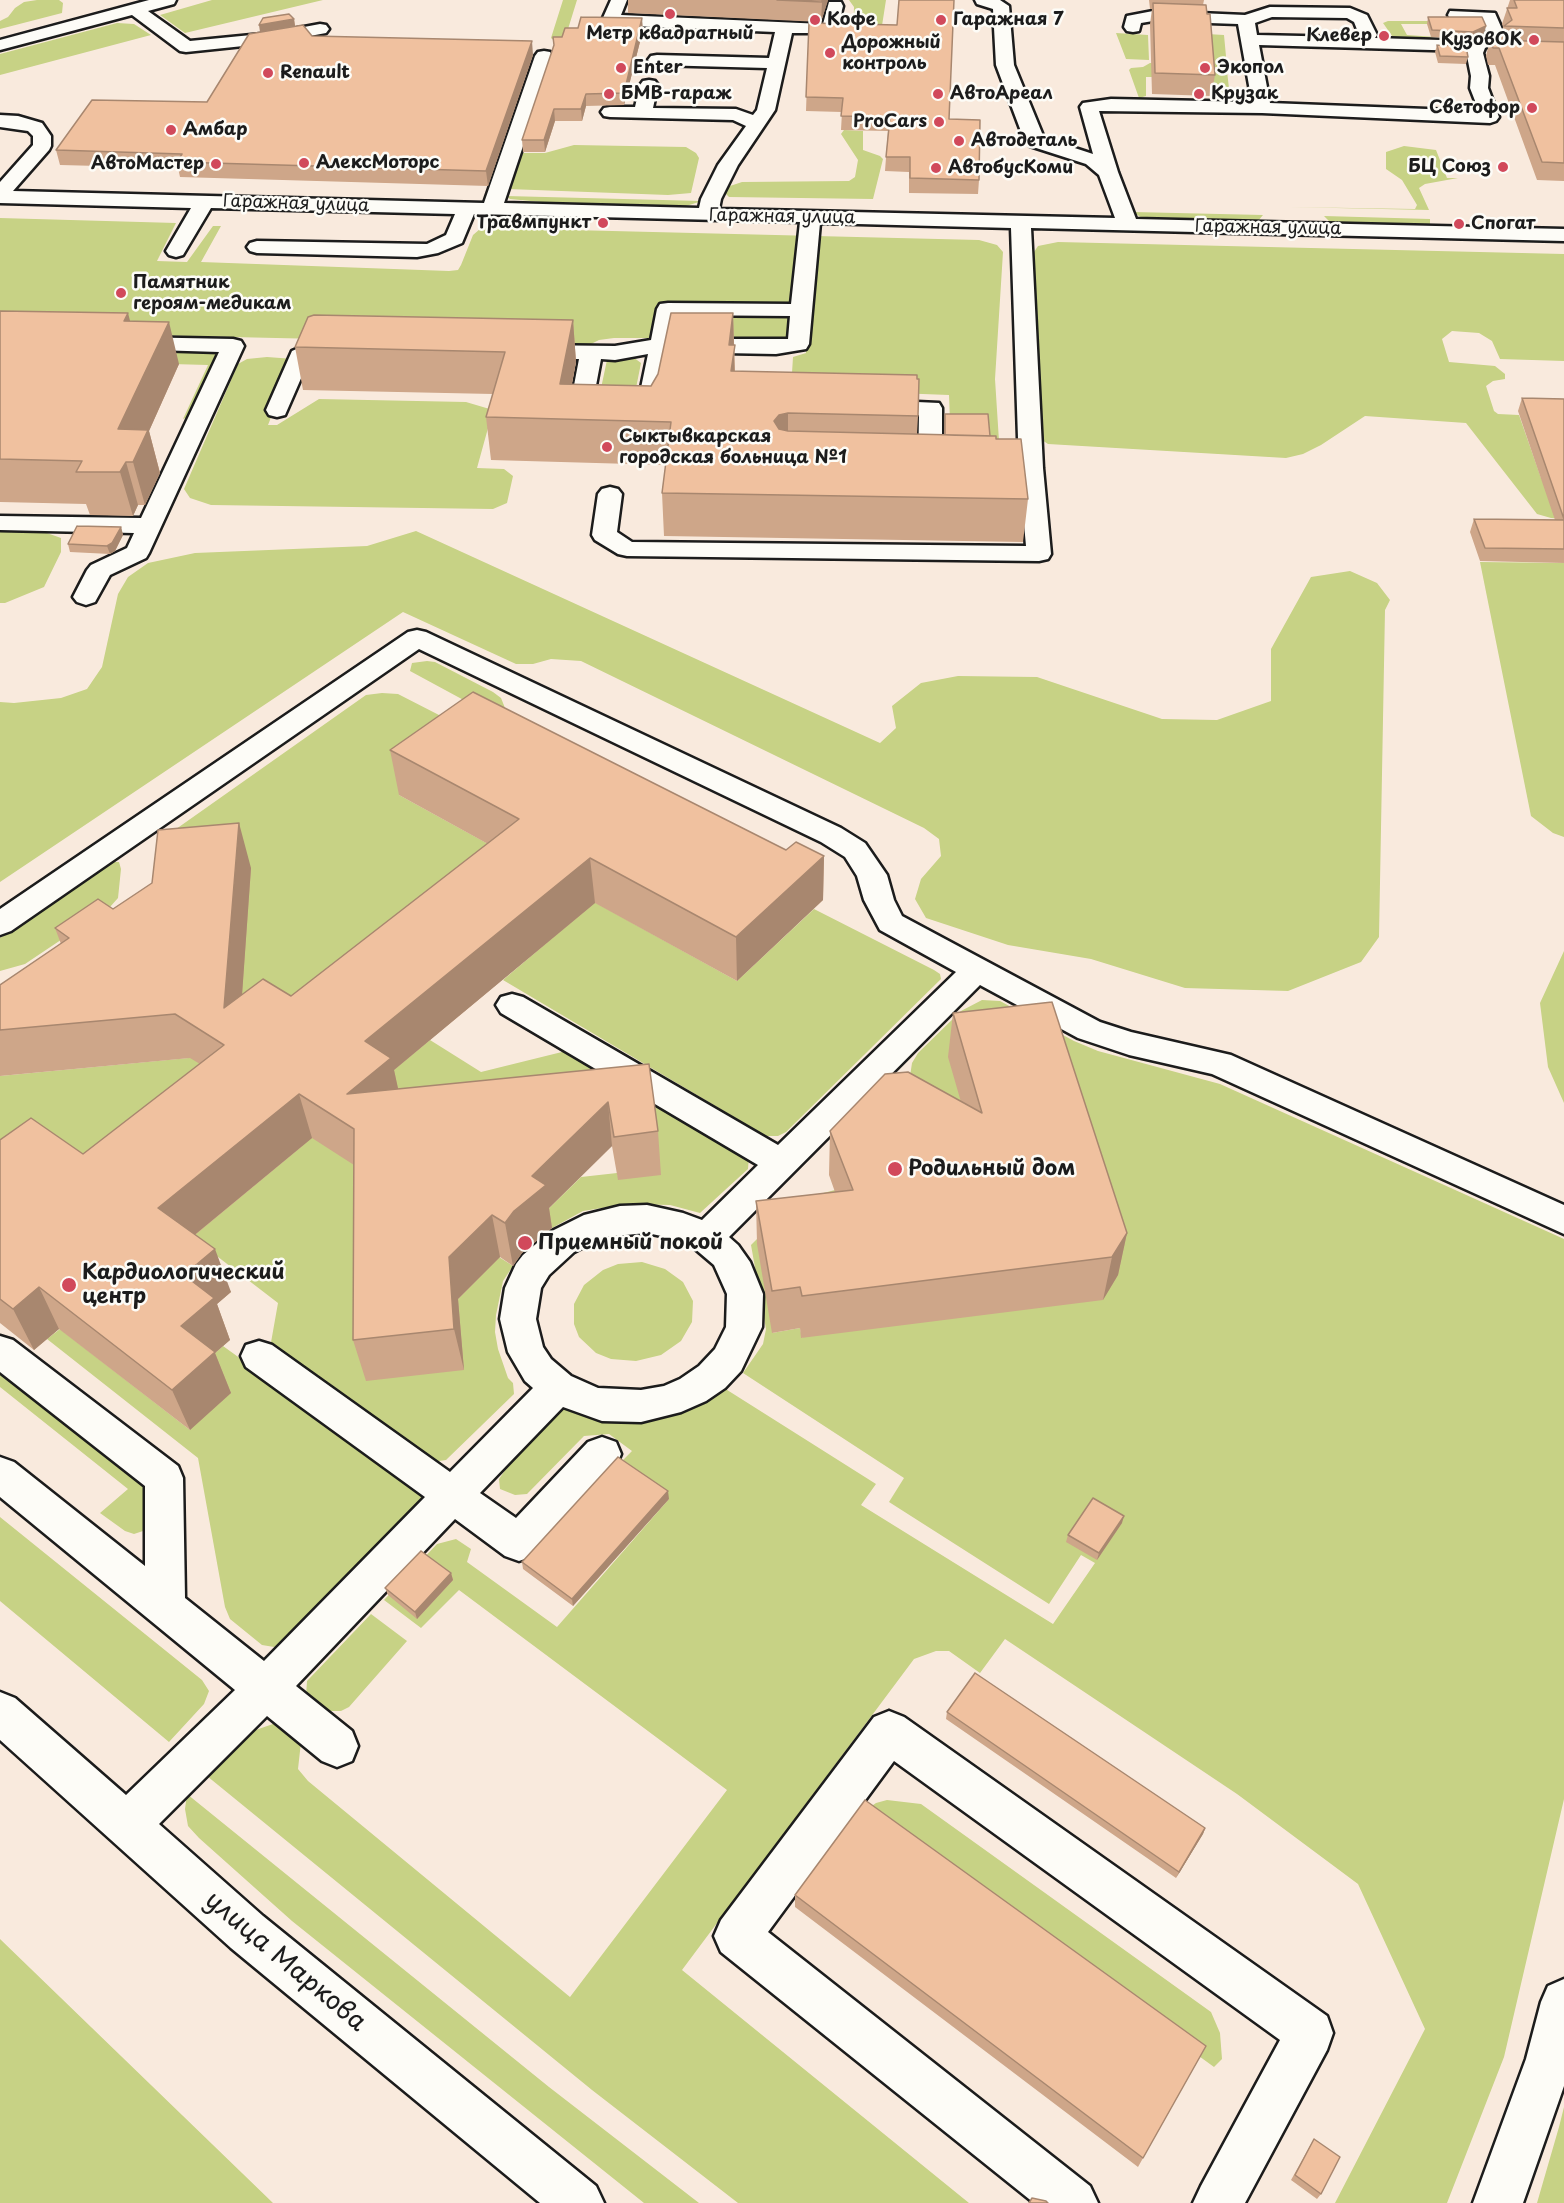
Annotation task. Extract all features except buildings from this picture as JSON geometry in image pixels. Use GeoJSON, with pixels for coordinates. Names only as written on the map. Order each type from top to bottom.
{"type":"FeatureCollection","features":[{"type":"Feature","properties":{"kind":"street"},"geometry":{"type":"LineString","coordinates":[[0,45],[168,0]]}},
{"type":"Feature","properties":{"kind":"street"},"geometry":{"type":"LineString","coordinates":[[619,0],[610,20],[830,29],[836,6]]}},
{"type":"Feature","properties":{"kind":"street"},"geometry":{"type":"LineString","coordinates":[[984,0],[1001,6],[1005,65],[1031,134],[1037,142],[1093,160],[1108,172]]}},
{"type":"Feature","properties":{"kind":"street"},"geometry":{"type":"LineString","coordinates":[[67,8],[103,17]]}},
{"type":"Feature","properties":{"kind":"street"},"geometry":{"type":"LineString","coordinates":[[135,9],[186,47],[272,38],[320,29]]}},
{"type":"Feature","properties":{"kind":"street"},"geometry":{"type":"LineString","coordinates":[[1133,27],[1133,20],[1153,16],[1246,21],[1270,12],[1350,13],[1361,19],[1368,35],[1346,42]]}},
{"type":"Feature","properties":{"kind":"street"},"geometry":{"type":"LineString","coordinates":[[1128,225],[1089,111],[1092,105],[1262,108],[1490,117],[1479,88],[1480,76],[1474,53],[1476,47],[1496,36],[1489,17],[1456,15]]}},
{"type":"Feature","properties":{"kind":"street"},"geometry":{"type":"LineString","coordinates":[[1246,21],[1262,108]]}},
{"type":"Feature","properties":{"kind":"street"},"geometry":{"type":"LineString","coordinates":[[708,215],[711,199],[728,165],[765,110],[785,27]]}},
{"type":"Feature","properties":{"kind":"street"},"geometry":{"type":"LineString","coordinates":[[1250,40],[1509,50]]}},
{"type":"Feature","properties":{"kind":"street"},"geometry":{"type":"LineString","coordinates":[[492,209],[544,56]]}},
{"type":"Feature","properties":{"kind":"street"},"geometry":{"type":"LineString","coordinates":[[657,60],[777,63]]}},
{"type":"Feature","properties":{"kind":"street"},"geometry":{"type":"LineString","coordinates":[[643,113],[649,85]]}},
{"type":"Feature","properties":{"kind":"street"},"geometry":{"type":"LineString","coordinates":[[610,112],[735,115],[756,123]]}},
{"type":"Feature","properties":{"kind":"street"},"geometry":{"type":"LineString","coordinates":[[0,121],[18,122],[35,127],[42,136],[42,146],[0,196]]}},
{"type":"Feature","properties":{"kind":"street","name":"Гаражная улица"},"geometry":{"type":"LineString","coordinates":[[0,196],[1564,236]]}},
{"type":"Feature","properties":{"kind":"street"},"geometry":{"type":"LineString","coordinates":[[176,251],[205,201]]}},
{"type":"Feature","properties":{"kind":"street"},"geometry":{"type":"LineString","coordinates":[[257,247],[417,251],[432,249],[455,239],[467,208]]}},
{"type":"Feature","properties":{"kind":"street"},"geometry":{"type":"LineString","coordinates":[[514,351],[615,353],[660,345],[756,356],[798,344],[810,218]]}},
{"type":"Feature","properties":{"kind":"street"},"geometry":{"type":"LineString","coordinates":[[610,494],[604,535],[627,549],[1040,554],[1020,469],[1021,222]]}},
{"type":"Feature","properties":{"kind":"street"},"geometry":{"type":"LineString","coordinates":[[591,353],[579,417],[638,420],[647,416],[666,311],[672,308],[801,309]]}},
{"type":"Feature","properties":{"kind":"street"},"geometry":{"type":"LineString","coordinates":[[86,597],[100,570],[137,554],[234,346],[106,343]]}},
{"type":"Feature","properties":{"kind":"street"},"geometry":{"type":"LineString","coordinates":[[277,410],[300,356],[321,347],[355,348]]}},
{"type":"Feature","properties":{"kind":"street"},"geometry":{"type":"LineString","coordinates":[[854,406],[931,408],[941,468],[906,468]]}},
{"type":"Feature","properties":{"kind":"street"},"geometry":{"type":"LineString","coordinates":[[0,523],[150,526]]}},
{"type":"Feature","properties":{"kind":"street"},"geometry":{"type":"LineString","coordinates":[[0,924],[417,638],[831,835],[855,850],[872,875],[879,900],[891,922],[1089,1030],[1130,1043],[1220,1064],[1564,1220]]}},
{"type":"Feature","properties":{"kind":"street"},"geometry":{"type":"LineString","coordinates":[[706,1238],[977,969]]}},
{"type":"Feature","properties":{"kind":"street"},"geometry":{"type":"LineString","coordinates":[[513,1005],[781,1163]]}},
{"type":"Feature","properties":{"kind":"street"},"geometry":{"type":"LineString","coordinates":[[620,1220],[661,1221],[683,1227],[706,1238],[716,1245],[731,1262],[742,1284],[746,1304],[744,1328],[737,1346],[718,1371],[693,1390],[668,1401],[641,1406],[602,1405],[558,1387],[526,1353],[518,1325],[519,1307],[529,1274],[543,1257],[562,1242],[585,1230],[620,1220]]}},
{"type":"Feature","properties":{"kind":"street"},"geometry":{"type":"LineString","coordinates":[[0,1351],[164,1478],[165,1606]]}},
{"type":"Feature","properties":{"kind":"street"},"geometry":{"type":"LineString","coordinates":[[259,1356],[519,1543],[602,1454]]}},
{"type":"Feature","properties":{"kind":"street"},"geometry":{"type":"LineString","coordinates":[[126,1826],[266,1688],[558,1387]]}},
{"type":"Feature","properties":{"kind":"street"},"geometry":{"type":"LineString","coordinates":[[0,1474],[338,1746]]}},
{"type":"Feature","properties":{"kind":"street","name":"улица Маркова"},"geometry":{"type":"LineString","coordinates":[[0,1712],[256,1940],[579,2203]]}},
{"type":"Feature","properties":{"kind":"street"},"geometry":{"type":"LineString","coordinates":[[1073,2203],[737,1936],[889,1732],[1310,2032],[1218,2203]]}},
{"type":"Feature","properties":{"kind":"street"},"geometry":{"type":"LineString","coordinates":[[1498,2203],[1550,2059],[1564,2002]]}},
{"type":"Feature","properties":{"kind":"green space"},"geometry":{"type":"Polygon","coordinates":[[[59,0],[63,3],[62,13],[0,29],[0,21],[8,17],[15,8],[24,2],[59,0]]]}},
{"type":"Feature","properties":{"kind":"green space"},"geometry":{"type":"Polygon","coordinates":[[[212,0],[323,0],[185,33],[160,15],[212,0]]]}},
{"type":"Feature","properties":{"kind":"green space"},"geometry":{"type":"Polygon","coordinates":[[[563,0],[577,0],[564,42],[557,43],[551,38],[563,0]]]}},
{"type":"Feature","properties":{"kind":"green space"},"geometry":{"type":"Polygon","coordinates":[[[849,0],[886,0],[881,32],[853,36],[854,7],[849,0]]]}},
{"type":"Feature","properties":{"kind":"green space"},"geometry":{"type":"Polygon","coordinates":[[[1388,21],[1460,21],[1463,24],[1401,24],[1407,35],[1436,37],[1402,41],[1395,40],[1383,23],[1388,21]]]}},
{"type":"Feature","properties":{"kind":"green space"},"geometry":{"type":"Polygon","coordinates":[[[117,23],[134,24],[151,35],[0,75],[0,54],[117,23]]]}},
{"type":"Feature","properties":{"kind":"green space"},"geometry":{"type":"Polygon","coordinates":[[[1116,33],[1148,35],[1149,60],[1126,59],[1116,33]]]}},
{"type":"Feature","properties":{"kind":"green space"},"geometry":{"type":"Polygon","coordinates":[[[1207,34],[1224,35],[1227,67],[1209,67],[1207,34]]]}},
{"type":"Feature","properties":{"kind":"green space"},"geometry":{"type":"Polygon","coordinates":[[[1154,63],[1156,77],[1146,77],[1146,96],[1139,98],[1129,70],[1154,63]]]}},
{"type":"Feature","properties":{"kind":"green space"},"geometry":{"type":"Polygon","coordinates":[[[1209,70],[1227,71],[1230,97],[1211,96],[1209,70]]]}},
{"type":"Feature","properties":{"kind":"green space"},"geometry":{"type":"Polygon","coordinates":[[[844,130],[863,131],[863,150],[883,159],[873,199],[729,197],[725,193],[727,187],[742,182],[849,181],[855,177],[858,160],[841,134],[844,130]]]}},
{"type":"Feature","properties":{"kind":"green space"},"geometry":{"type":"Polygon","coordinates":[[[574,145],[686,147],[696,153],[699,158],[691,193],[668,195],[508,189],[523,153],[545,153],[574,145]]]}},
{"type":"Feature","properties":{"kind":"green space"},"geometry":{"type":"Polygon","coordinates":[[[1404,146],[1436,150],[1447,178],[1458,178],[1425,184],[1419,188],[1429,210],[1289,207],[1415,209],[1417,205],[1402,180],[1386,169],[1386,152],[1404,146]]]}},
{"type":"Feature","properties":{"kind":"green space"},"geometry":{"type":"Polygon","coordinates":[[[506,196],[702,201],[686,206],[541,202],[510,199],[506,196]]]}},
{"type":"Feature","properties":{"kind":"green space"},"geometry":{"type":"Polygon","coordinates":[[[1133,212],[1263,215],[1258,221],[1142,218],[1133,212]]]}},
{"type":"Feature","properties":{"kind":"green space"},"geometry":{"type":"Polygon","coordinates":[[[1324,216],[1430,219],[1430,224],[1331,223],[1324,216]]]}},
{"type":"Feature","properties":{"kind":"green space"},"geometry":{"type":"Polygon","coordinates":[[[0,218],[176,223],[157,261],[187,262],[213,226],[221,226],[201,262],[449,271],[458,270],[473,235],[480,229],[490,228],[979,240],[997,245],[1003,252],[995,379],[999,441],[951,448],[949,395],[791,389],[793,357],[806,353],[806,347],[781,338],[614,338],[599,340],[589,345],[53,333],[0,316],[0,218]]]}},
{"type":"Feature","properties":{"kind":"green space"},"geometry":{"type":"Polygon","coordinates":[[[1058,242],[1564,254],[1564,361],[1500,359],[1492,341],[1479,333],[1452,331],[1442,339],[1449,362],[1495,366],[1505,374],[1505,379],[1493,381],[1486,386],[1494,411],[1498,414],[1519,415],[1541,478],[1564,519],[1537,514],[1466,423],[1365,416],[1321,445],[1303,454],[1286,458],[1048,444],[1042,440],[1034,252],[1038,246],[1058,242]]]}},
{"type":"Feature","properties":{"kind":"green space"},"geometry":{"type":"Polygon","coordinates":[[[12,344],[223,351],[191,416],[183,419],[208,365],[135,363],[12,344]]]}},
{"type":"Feature","properties":{"kind":"green space"},"geometry":{"type":"Polygon","coordinates":[[[615,356],[633,357],[641,363],[632,408],[597,407],[607,360],[615,356]]]}},
{"type":"Feature","properties":{"kind":"green space"},"geometry":{"type":"Polygon","coordinates":[[[267,357],[294,359],[268,425],[277,425],[319,399],[466,402],[493,410],[477,468],[504,469],[513,476],[507,503],[493,509],[211,505],[190,498],[184,489],[238,364],[247,359],[267,357]]]}},
{"type":"Feature","properties":{"kind":"green space"},"geometry":{"type":"Polygon","coordinates":[[[416,531],[880,743],[896,728],[892,706],[921,683],[958,676],[1037,677],[1162,719],[1217,720],[1271,701],[1271,649],[1311,577],[1350,571],[1377,583],[1390,600],[1385,610],[1379,937],[1361,962],[1288,991],[1185,988],[1091,959],[1008,945],[926,918],[915,899],[921,879],[941,856],[939,839],[924,828],[581,661],[551,659],[533,664],[516,664],[403,612],[0,882],[0,702],[14,703],[61,698],[87,689],[102,667],[118,594],[128,577],[148,563],[195,553],[367,546],[416,531]]]}},
{"type":"Feature","properties":{"kind":"green space"},"geometry":{"type":"Polygon","coordinates":[[[0,532],[44,532],[61,538],[61,552],[44,587],[5,603],[0,603],[0,532]]]}},
{"type":"Feature","properties":{"kind":"green space"},"geometry":{"type":"Polygon","coordinates":[[[1480,562],[1564,563],[1564,837],[1553,833],[1531,816],[1480,562]]]}},
{"type":"Feature","properties":{"kind":"green space"},"geometry":{"type":"Polygon","coordinates":[[[435,662],[501,698],[505,708],[506,723],[410,671],[412,663],[435,662]]]}},
{"type":"Feature","properties":{"kind":"green space"},"geometry":{"type":"Polygon","coordinates":[[[398,694],[480,736],[399,795],[532,868],[248,1044],[169,834],[366,695],[398,694]]]}},
{"type":"Feature","properties":{"kind":"green space"},"geometry":{"type":"Polygon","coordinates":[[[110,862],[119,862],[121,869],[118,898],[110,907],[25,964],[0,971],[0,938],[110,862]]]}},
{"type":"Feature","properties":{"kind":"green space"},"geometry":{"type":"Polygon","coordinates":[[[589,899],[737,981],[814,909],[934,970],[940,974],[941,979],[786,1132],[778,1136],[766,1136],[503,980],[583,912],[589,899]]]}},
{"type":"Feature","properties":{"kind":"green space"},"geometry":{"type":"Polygon","coordinates":[[[1564,951],[1564,1103],[1548,1067],[1540,1003],[1564,951]]]}},
{"type":"Feature","properties":{"kind":"green space"},"geometry":{"type":"Polygon","coordinates":[[[982,1000],[1000,1001],[1074,1041],[1098,1051],[1220,1084],[1564,1239],[1564,1799],[1504,2057],[1447,2203],[1335,2203],[1425,2029],[1358,1884],[1237,1794],[1005,1639],[980,1673],[949,1651],[936,1651],[914,1659],[682,1970],[969,2203],[738,2203],[592,2090],[207,1776],[247,1733],[273,1724],[288,1724],[301,1742],[298,1769],[308,1781],[570,1997],[727,1790],[459,1590],[421,1628],[384,1600],[437,1544],[456,1539],[471,1549],[467,1562],[557,1627],[669,1499],[619,1464],[632,1451],[609,1434],[584,1436],[527,1494],[515,1495],[500,1489],[499,1479],[508,1466],[562,1409],[592,1415],[724,1388],[876,1484],[861,1505],[1053,1624],[1095,1563],[1081,1555],[1049,1604],[889,1502],[904,1478],[743,1373],[763,1344],[766,1329],[751,1245],[796,1200],[835,1190],[868,1211],[772,1333],[800,1328],[802,1338],[962,1104],[909,1083],[912,1063],[918,1053],[961,1011],[982,1000]]]}},
{"type":"Feature","properties":{"kind":"green space"},"geometry":{"type":"Polygon","coordinates":[[[430,1040],[481,1072],[570,1050],[749,1156],[748,1169],[700,1213],[670,1205],[627,1204],[583,1211],[552,1228],[538,1219],[581,1177],[617,1173],[619,1180],[652,1108],[401,1102],[375,1085],[430,1040]]]}},
{"type":"Feature","properties":{"kind":"green space"},"geometry":{"type":"Polygon","coordinates":[[[220,1055],[118,1184],[0,1168],[0,1076],[220,1055]]]}},
{"type":"Feature","properties":{"kind":"green space"},"geometry":{"type":"Polygon","coordinates":[[[301,1131],[354,1142],[453,1304],[499,1257],[513,1266],[503,1281],[495,1332],[508,1378],[513,1383],[514,1394],[446,1460],[432,1462],[270,1348],[278,1303],[192,1237],[302,1146],[301,1131]]]}},
{"type":"Feature","properties":{"kind":"green space"},"geometry":{"type":"Polygon","coordinates":[[[642,1262],[665,1269],[683,1282],[693,1301],[692,1322],[681,1341],[661,1355],[636,1361],[611,1359],[596,1353],[579,1337],[574,1324],[574,1304],[584,1285],[603,1270],[618,1264],[642,1262]]]}},
{"type":"Feature","properties":{"kind":"green space"},"geometry":{"type":"Polygon","coordinates":[[[60,1329],[190,1430],[198,1368],[223,1346],[420,1488],[425,1497],[424,1505],[289,1643],[274,1647],[262,1645],[230,1619],[225,1607],[198,1458],[47,1339],[60,1329]]]}},
{"type":"Feature","properties":{"kind":"green space"},"geometry":{"type":"Polygon","coordinates":[[[0,1369],[147,1485],[147,1521],[143,1531],[134,1534],[125,1531],[100,1513],[128,1489],[0,1387],[0,1369]]]}},
{"type":"Feature","properties":{"kind":"green space"},"geometry":{"type":"Polygon","coordinates":[[[0,1517],[202,1680],[209,1691],[204,1704],[169,1742],[0,1601],[0,1517]]]}},
{"type":"Feature","properties":{"kind":"green space"},"geometry":{"type":"Polygon","coordinates":[[[371,1614],[407,1641],[349,1707],[341,1711],[323,1711],[306,1696],[307,1681],[371,1614]]]}},
{"type":"Feature","properties":{"kind":"green space"},"geometry":{"type":"Polygon","coordinates":[[[187,1794],[549,2087],[699,2203],[644,2203],[292,1921],[199,1838],[188,1826],[185,1809],[187,1794]]]}},
{"type":"Feature","properties":{"kind":"green space"},"geometry":{"type":"Polygon","coordinates":[[[887,1800],[921,1804],[1211,2012],[1220,2033],[1222,2059],[1214,2067],[863,1812],[876,1803],[887,1800]]]}},
{"type":"Feature","properties":{"kind":"green space"},"geometry":{"type":"Polygon","coordinates":[[[0,1939],[273,2203],[0,2203],[0,1939]]]}},
{"type":"Feature","properties":{"kind":"green space"},"geometry":{"type":"Polygon","coordinates":[[[1564,2107],[1564,2203],[1537,2203],[1559,2127],[1564,2107]]]}},
{"type":"Feature","properties":{"kind":"place","name":"Метр квадратный"},"geometry":{"type":"Point","coordinates":[670,14]}},
{"type":"Feature","properties":{"kind":"place","name":"Кофе"},"geometry":{"type":"Point","coordinates":[815,20]}},
{"type":"Feature","properties":{"kind":"place","name":"Гаражная 7"},"geometry":{"type":"Point","coordinates":[941,20]}},
{"type":"Feature","properties":{"kind":"place","name":"Клевер"},"geometry":{"type":"Point","coordinates":[1384,36]}},
{"type":"Feature","properties":{"kind":"place","name":"КузовОК"},"geometry":{"type":"Point","coordinates":[1534,40]}},
{"type":"Feature","properties":{"kind":"place","name":"Дорожный контроль"},"geometry":{"type":"Point","coordinates":[830,53]}},
{"type":"Feature","properties":{"kind":"place","name":"Enter"},"geometry":{"type":"Point","coordinates":[621,68]}},
{"type":"Feature","properties":{"kind":"place","name":"Экопол"},"geometry":{"type":"Point","coordinates":[1205,68]}},
{"type":"Feature","properties":{"kind":"place","name":"Renault"},"geometry":{"type":"Point","coordinates":[268,73]}},
{"type":"Feature","properties":{"kind":"place","name":"БМВ-гараж"},"geometry":{"type":"Point","coordinates":[609,94]}},
{"type":"Feature","properties":{"kind":"place","name":"АвтоАреал"},"geometry":{"type":"Point","coordinates":[938,94]}},
{"type":"Feature","properties":{"kind":"place","name":"Крузак"},"geometry":{"type":"Point","coordinates":[1199,94]}},
{"type":"Feature","properties":{"kind":"place","name":"Светофор"},"geometry":{"type":"Point","coordinates":[1532,108]}},
{"type":"Feature","properties":{"kind":"place","name":"ProCars"},"geometry":{"type":"Point","coordinates":[939,122]}},
{"type":"Feature","properties":{"kind":"place","name":"Амбар"},"geometry":{"type":"Point","coordinates":[171,130]}},
{"type":"Feature","properties":{"kind":"place","name":"Автодеталь"},"geometry":{"type":"Point","coordinates":[959,141]}},
{"type":"Feature","properties":{"kind":"place","name":"АлексМоторс"},"geometry":{"type":"Point","coordinates":[304,163]}},
{"type":"Feature","properties":{"kind":"place","name":"АвтоМастер"},"geometry":{"type":"Point","coordinates":[216,164]}},
{"type":"Feature","properties":{"kind":"place","name":"БЦ Союз"},"geometry":{"type":"Point","coordinates":[1503,167]}},
{"type":"Feature","properties":{"kind":"place","name":"АвтобусКоми"},"geometry":{"type":"Point","coordinates":[936,168]}},
{"type":"Feature","properties":{"kind":"place","name":"Травмпункт"},"geometry":{"type":"Point","coordinates":[603,223]}},
{"type":"Feature","properties":{"kind":"place","name":"Спогат"},"geometry":{"type":"Point","coordinates":[1459,224]}},
{"type":"Feature","properties":{"kind":"place","name":"Памятник героям-медикам"},"geometry":{"type":"Point","coordinates":[121,293]}},
{"type":"Feature","properties":{"kind":"place","name":"Сыктывкарская городская больница №1"},"geometry":{"type":"Point","coordinates":[607,447]}},
{"type":"Feature","properties":{"kind":"place","name":"Родильный дом"},"geometry":{"type":"Point","coordinates":[895,1169]}},
{"type":"Feature","properties":{"kind":"place","name":"Приемный покой"},"geometry":{"type":"Point","coordinates":[525,1243]}},
{"type":"Feature","properties":{"kind":"place","name":"Кардиологический центр"},"geometry":{"type":"Point","coordinates":[69,1285]}}]}
